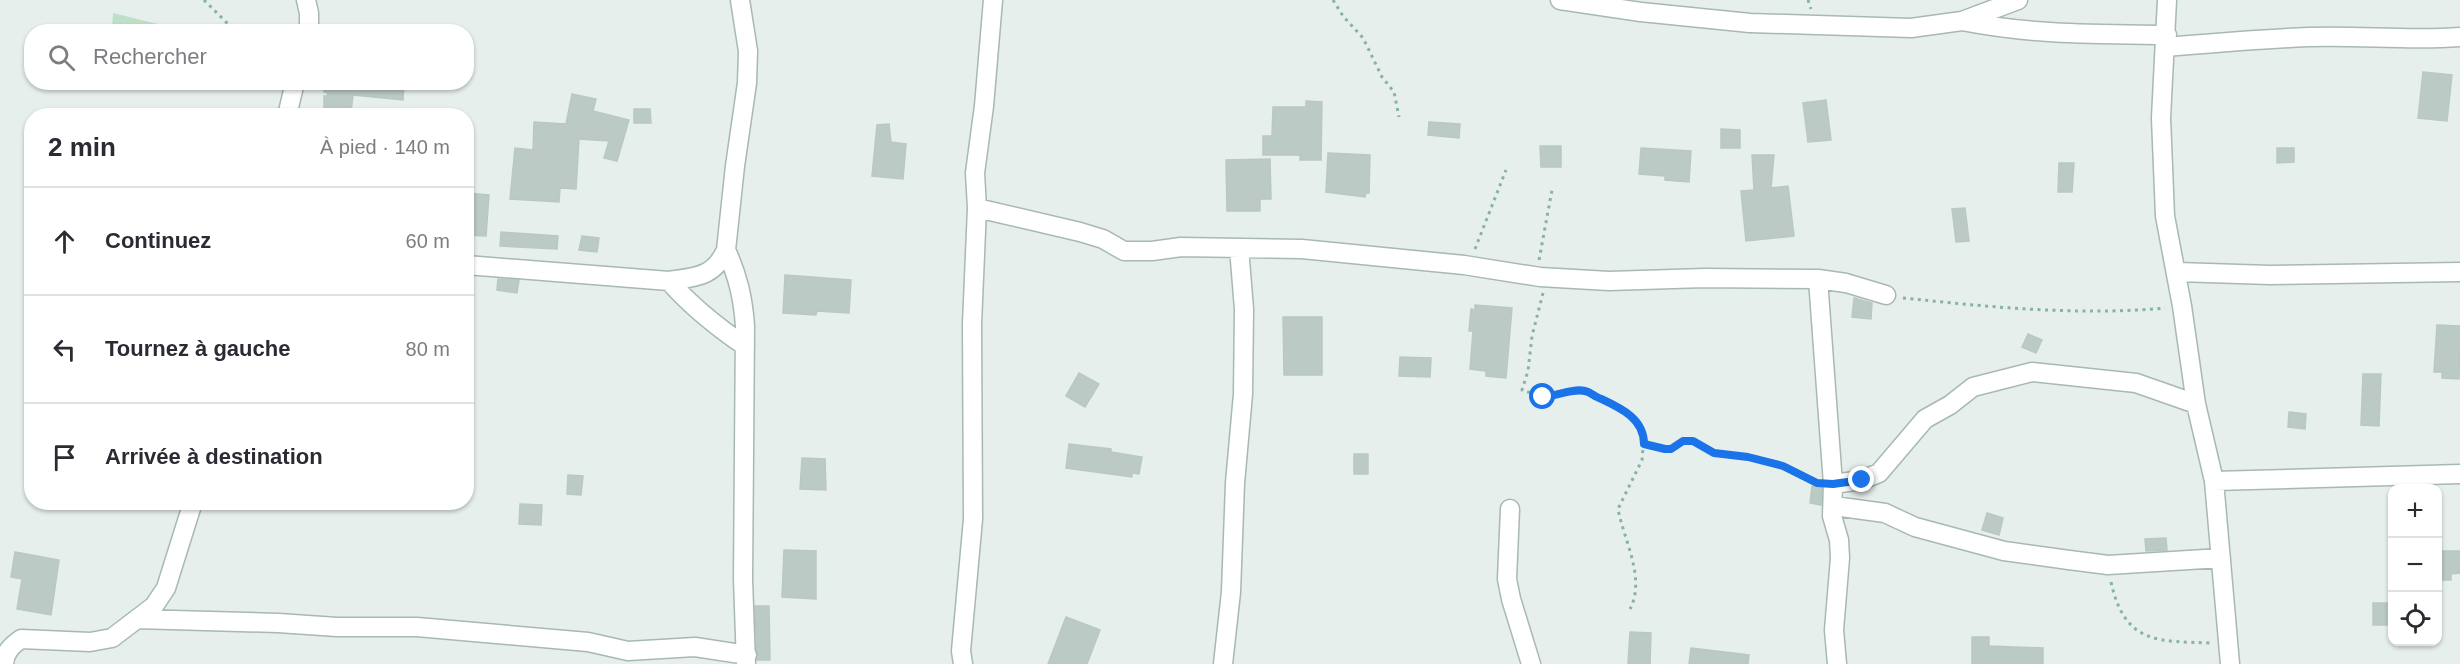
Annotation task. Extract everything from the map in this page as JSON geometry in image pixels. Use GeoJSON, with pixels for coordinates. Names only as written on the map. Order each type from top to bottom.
{"type":"FeatureCollection","features":[{"type":"Feature","properties":{"kind":"street"},"geometry":{"type":"LineString","coordinates":[[306,0],[309,24]]}},
{"type":"Feature","properties":{"kind":"street"},"geometry":{"type":"LineString","coordinates":[[474,266],[669,281],[697,277],[710,272],[721,262],[726,250],[747,83],[748,51],[740,0]]}},
{"type":"Feature","properties":{"kind":"street"},"geometry":{"type":"LineString","coordinates":[[963,664],[962,651],[974,519],[973,293],[977,208],[975,173],[984,106],[993,0]]}},
{"type":"Feature","properties":{"kind":"street"},"geometry":{"type":"LineString","coordinates":[[1560,0],[1641,12],[1750,23],[1911,28],[1962,21],[2018,0]]}},
{"type":"Feature","properties":{"kind":"street"},"geometry":{"type":"LineString","coordinates":[[2167,0],[2161,118],[2165,216],[2177,272],[2196,404],[2214,481],[2230,664]]}},
{"type":"Feature","properties":{"kind":"street"},"geometry":{"type":"LineString","coordinates":[[1962,21],[2002,29],[2166,41],[2309,37],[2405,39],[2460,37]]}},
{"type":"Feature","properties":{"kind":"street"},"geometry":{"type":"LineString","coordinates":[[289,108],[293,90]]}},
{"type":"Feature","properties":{"kind":"street"},"geometry":{"type":"LineString","coordinates":[[977,208],[1080,232],[1103,239],[1124,251],[1152,251],[1181,247],[1302,249],[1464,265],[1540,277],[1609,281],[1705,278],[1818,279],[1846,283],[1886,295]]}},
{"type":"Feature","properties":{"kind":"street"},"geometry":{"type":"LineString","coordinates":[[1223,664],[1231,592],[1235,483],[1243,394],[1244,309],[1239,248]]}},
{"type":"Feature","properties":{"kind":"street"},"geometry":{"type":"LineString","coordinates":[[137,619],[337,627],[417,627],[588,642],[628,651],[695,647],[747,660],[743,579],[744,300],[738,276],[726,250]]}},
{"type":"Feature","properties":{"kind":"street"},"geometry":{"type":"LineString","coordinates":[[2177,272],[2270,275],[2460,272]]}},
{"type":"Feature","properties":{"kind":"street"},"geometry":{"type":"LineString","coordinates":[[1818,279],[1833,484],[1832,516],[1839,540],[1840,558],[1834,630],[1837,664]]}},
{"type":"Feature","properties":{"kind":"street"},"geometry":{"type":"LineString","coordinates":[[669,281],[699,311],[745,346]]}},
{"type":"Feature","properties":{"kind":"street"},"geometry":{"type":"LineString","coordinates":[[1833,484],[1862,480],[1880,473],[1926,419],[1950,405],[1973,387],[2032,372],[2136,383],[2196,404]]}},
{"type":"Feature","properties":{"kind":"street"},"geometry":{"type":"LineString","coordinates":[[2214,481],[2460,474]]}},
{"type":"Feature","properties":{"kind":"street"},"geometry":{"type":"LineString","coordinates":[[1834,506],[1885,513],[1916,527],[2004,551],[2108,565],[2221,558]]}},
{"type":"Feature","properties":{"kind":"street"},"geometry":{"type":"LineString","coordinates":[[1510,509],[1508,579],[1511,598],[1531,664]]}},
{"type":"Feature","properties":{"kind":"street"},"geometry":{"type":"LineString","coordinates":[[4,664],[4,656],[11,646],[21,639],[90,642],[112,638],[154,606],[166,588],[190,510]]}},
{"type":"Feature","properties":{"kind":"path"},"geometry":{"type":"LineString","coordinates":[[204,0],[228,24]]}},
{"type":"Feature","properties":{"kind":"path"},"geometry":{"type":"LineString","coordinates":[[1334,0],[1343,16],[1363,38],[1382,77],[1394,92],[1399,117]]}},
{"type":"Feature","properties":{"kind":"path"},"geometry":{"type":"LineString","coordinates":[[1464,265],[1484,230],[1506,170]]}},
{"type":"Feature","properties":{"kind":"path"},"geometry":{"type":"LineString","coordinates":[[1552,190],[1539,251],[1540,277],[1544,295],[1532,336],[1528,371],[1522,390],[1543,397],[1576,391],[1590,393],[1624,409],[1644,436],[1642,460],[1618,509],[1634,566],[1635,599],[1630,609]]}},
{"type":"Feature","properties":{"kind":"path"},"geometry":{"type":"LineString","coordinates":[[1886,295],[1967,305],[2091,310],[2182,306]]}},
{"type":"Feature","properties":{"kind":"path"},"geometry":{"type":"LineString","coordinates":[[1644,444],[1671,449],[1683,441],[1693,441],[1714,453],[1748,457],[1783,466],[1808,480],[1833,484]]}},
{"type":"Feature","properties":{"kind":"path"},"geometry":{"type":"LineString","coordinates":[[2108,565],[2113,590],[2130,625],[2138,633],[2160,640],[2227,644]]}},
{"type":"Feature","properties":{"kind":"green space"},"geometry":{"type":"Polygon","coordinates":[[[113,13],[158,24],[112,24],[113,13]]]}},
{"type":"Feature","properties":{"kind":"building"},"geometry":{"type":"Polygon","coordinates":[[[2423,72],[2452,75],[2447,121],[2418,118],[2423,72]]]}},
{"type":"Feature","properties":{"kind":"building"},"geometry":{"type":"Polygon","coordinates":[[[324,90],[404,90],[403,100],[353,95],[351,108],[324,108],[324,96],[328,93],[324,90]]]}},
{"type":"Feature","properties":{"kind":"building"},"geometry":{"type":"Polygon","coordinates":[[[572,94],[596,99],[593,111],[629,120],[617,161],[604,158],[609,141],[579,139],[576,189],[560,188],[559,202],[510,199],[515,148],[533,150],[534,122],[566,124],[572,94]]]}},
{"type":"Feature","properties":{"kind":"building"},"geometry":{"type":"Polygon","coordinates":[[[1826,100],[1831,140],[1808,142],[1803,103],[1826,100]]]}},
{"type":"Feature","properties":{"kind":"building"},"geometry":{"type":"Polygon","coordinates":[[[1306,101],[1322,102],[1321,160],[1300,160],[1300,155],[1263,155],[1263,136],[1272,136],[1273,107],[1306,107],[1306,101]]]}},
{"type":"Feature","properties":{"kind":"building"},"geometry":{"type":"Polygon","coordinates":[[[634,109],[650,109],[651,123],[634,123],[634,109]]]}},
{"type":"Feature","properties":{"kind":"building"},"geometry":{"type":"Polygon","coordinates":[[[1429,122],[1460,124],[1459,138],[1428,135],[1429,122]]]}},
{"type":"Feature","properties":{"kind":"building"},"geometry":{"type":"Polygon","coordinates":[[[889,124],[891,142],[906,144],[903,179],[872,176],[877,125],[889,124]]]}},
{"type":"Feature","properties":{"kind":"building"},"geometry":{"type":"Polygon","coordinates":[[[1721,129],[1740,130],[1740,148],[1721,148],[1721,129]]]}},
{"type":"Feature","properties":{"kind":"building"},"geometry":{"type":"Polygon","coordinates":[[[1540,146],[1561,146],[1561,167],[1541,167],[1540,146]]]}},
{"type":"Feature","properties":{"kind":"building"},"geometry":{"type":"Polygon","coordinates":[[[1641,148],[1691,151],[1689,182],[1665,180],[1665,176],[1639,174],[1641,148]]]}},
{"type":"Feature","properties":{"kind":"building"},"geometry":{"type":"Polygon","coordinates":[[[2277,148],[2294,148],[2294,162],[2277,163],[2277,148]]]}},
{"type":"Feature","properties":{"kind":"building"},"geometry":{"type":"Polygon","coordinates":[[[1328,153],[1370,155],[1369,193],[1366,193],[1365,197],[1326,192],[1328,153]]]}},
{"type":"Feature","properties":{"kind":"building"},"geometry":{"type":"Polygon","coordinates":[[[1752,155],[1774,155],[1771,188],[1788,186],[1794,236],[1746,241],[1741,191],[1754,190],[1752,155]]]}},
{"type":"Feature","properties":{"kind":"building"},"geometry":{"type":"Polygon","coordinates":[[[1270,159],[1271,199],[1260,199],[1260,211],[1227,211],[1226,160],[1270,159]]]}},
{"type":"Feature","properties":{"kind":"building"},"geometry":{"type":"Polygon","coordinates":[[[2059,163],[2074,163],[2072,192],[2058,192],[2059,163]]]}},
{"type":"Feature","properties":{"kind":"building"},"geometry":{"type":"Polygon","coordinates":[[[474,194],[489,195],[486,236],[474,235],[474,194]]]}},
{"type":"Feature","properties":{"kind":"building"},"geometry":{"type":"Polygon","coordinates":[[[1965,208],[1969,241],[1956,242],[1952,209],[1965,208]]]}},
{"type":"Feature","properties":{"kind":"building"},"geometry":{"type":"Polygon","coordinates":[[[501,232],[558,236],[557,249],[500,246],[501,232]]]}},
{"type":"Feature","properties":{"kind":"building"},"geometry":{"type":"Polygon","coordinates":[[[582,236],[599,238],[597,252],[579,250],[582,236]]]}},
{"type":"Feature","properties":{"kind":"building"},"geometry":{"type":"Polygon","coordinates":[[[785,275],[851,280],[849,313],[817,311],[816,315],[783,313],[785,275]]]}},
{"type":"Feature","properties":{"kind":"building"},"geometry":{"type":"Polygon","coordinates":[[[498,279],[519,280],[517,293],[497,290],[498,279]]]}},
{"type":"Feature","properties":{"kind":"building"},"geometry":{"type":"Polygon","coordinates":[[[1854,298],[1872,303],[1871,319],[1852,317],[1854,298]]]}},
{"type":"Feature","properties":{"kind":"building"},"geometry":{"type":"Polygon","coordinates":[[[1475,305],[1512,308],[1506,378],[1486,376],[1486,371],[1470,369],[1473,331],[1469,331],[1471,309],[1475,310],[1475,305]]]}},
{"type":"Feature","properties":{"kind":"building"},"geometry":{"type":"Polygon","coordinates":[[[1283,317],[1322,317],[1322,375],[1284,375],[1283,317]]]}},
{"type":"Feature","properties":{"kind":"building"},"geometry":{"type":"Polygon","coordinates":[[[2437,325],[2460,326],[2459,379],[2442,378],[2442,372],[2434,372],[2437,325]]]}},
{"type":"Feature","properties":{"kind":"building"},"geometry":{"type":"Polygon","coordinates":[[[2028,334],[2042,340],[2036,353],[2022,347],[2028,334]]]}},
{"type":"Feature","properties":{"kind":"building"},"geometry":{"type":"Polygon","coordinates":[[[1400,357],[1431,358],[1430,377],[1399,376],[1400,357]]]}},
{"type":"Feature","properties":{"kind":"building"},"geometry":{"type":"Polygon","coordinates":[[[1079,373],[1099,384],[1085,407],[1066,396],[1079,373]]]}},
{"type":"Feature","properties":{"kind":"building"},"geometry":{"type":"Polygon","coordinates":[[[2363,374],[2381,374],[2379,426],[2361,425],[2363,374]]]}},
{"type":"Feature","properties":{"kind":"building"},"geometry":{"type":"Polygon","coordinates":[[[2289,412],[2306,414],[2305,429],[2288,427],[2289,412]]]}},
{"type":"Feature","properties":{"kind":"building"},"geometry":{"type":"Polygon","coordinates":[[[1069,444],[1111,449],[1111,452],[1142,457],[1139,474],[1132,473],[1132,477],[1066,468],[1069,444]]]}},
{"type":"Feature","properties":{"kind":"building"},"geometry":{"type":"Polygon","coordinates":[[[1354,454],[1368,454],[1368,474],[1354,474],[1354,454]]]}},
{"type":"Feature","properties":{"kind":"building"},"geometry":{"type":"Polygon","coordinates":[[[802,458],[825,459],[826,490],[800,489],[802,458]]]}},
{"type":"Feature","properties":{"kind":"building"},"geometry":{"type":"Polygon","coordinates":[[[568,475],[583,476],[581,495],[567,494],[568,475]]]}},
{"type":"Feature","properties":{"kind":"building"},"geometry":{"type":"Polygon","coordinates":[[[1812,486],[1822,487],[1821,505],[1810,503],[1812,486]]]}},
{"type":"Feature","properties":{"kind":"building"},"geometry":{"type":"Polygon","coordinates":[[[520,504],[542,505],[541,525],[519,524],[520,504]]]}},
{"type":"Feature","properties":{"kind":"building"},"geometry":{"type":"Polygon","coordinates":[[[1987,513],[2003,518],[1999,535],[1982,530],[1987,513]]]}},
{"type":"Feature","properties":{"kind":"building"},"geometry":{"type":"Polygon","coordinates":[[[2166,538],[2167,550],[2146,551],[2145,539],[2166,538]]]}},
{"type":"Feature","properties":{"kind":"building"},"geometry":{"type":"Polygon","coordinates":[[[784,550],[816,551],[816,599],[782,597],[784,550]]]}},
{"type":"Feature","properties":{"kind":"building"},"geometry":{"type":"Polygon","coordinates":[[[2442,551],[2460,551],[2460,573],[2451,574],[2451,580],[2442,580],[2442,551]]]}},
{"type":"Feature","properties":{"kind":"building"},"geometry":{"type":"Polygon","coordinates":[[[15,552],[59,560],[51,615],[17,609],[22,579],[11,577],[15,552]]]}},
{"type":"Feature","properties":{"kind":"building"},"geometry":{"type":"Polygon","coordinates":[[[2373,603],[2387,603],[2387,625],[2373,625],[2373,603]]]}},
{"type":"Feature","properties":{"kind":"building"},"geometry":{"type":"Polygon","coordinates":[[[755,606],[769,606],[770,660],[757,660],[755,606]]]}},
{"type":"Feature","properties":{"kind":"building"},"geometry":{"type":"Polygon","coordinates":[[[1066,617],[1100,630],[1087,664],[1048,664],[1066,617]]]}},
{"type":"Feature","properties":{"kind":"building"},"geometry":{"type":"Polygon","coordinates":[[[1630,632],[1651,633],[1650,664],[1628,664],[1630,632]]]}},
{"type":"Feature","properties":{"kind":"building"},"geometry":{"type":"Polygon","coordinates":[[[1972,637],[1989,637],[1989,646],[2043,648],[2043,664],[1972,664],[1972,637]]]}},
{"type":"Feature","properties":{"kind":"building"},"geometry":{"type":"Polygon","coordinates":[[[1691,648],[1749,655],[1748,664],[1689,664],[1691,648]]]}},
{"type":"Feature","properties":{"kind":"route"},"geometry":{"type":"LineString","coordinates":[[1543,397],[1585,391],[1611,402],[1624,409],[1638,424],[1644,436],[1644,444],[1659,449],[1671,449],[1683,441],[1693,441],[1714,453],[1748,457],[1783,466],[1817,483],[1833,484],[1862,480]]}}]}
